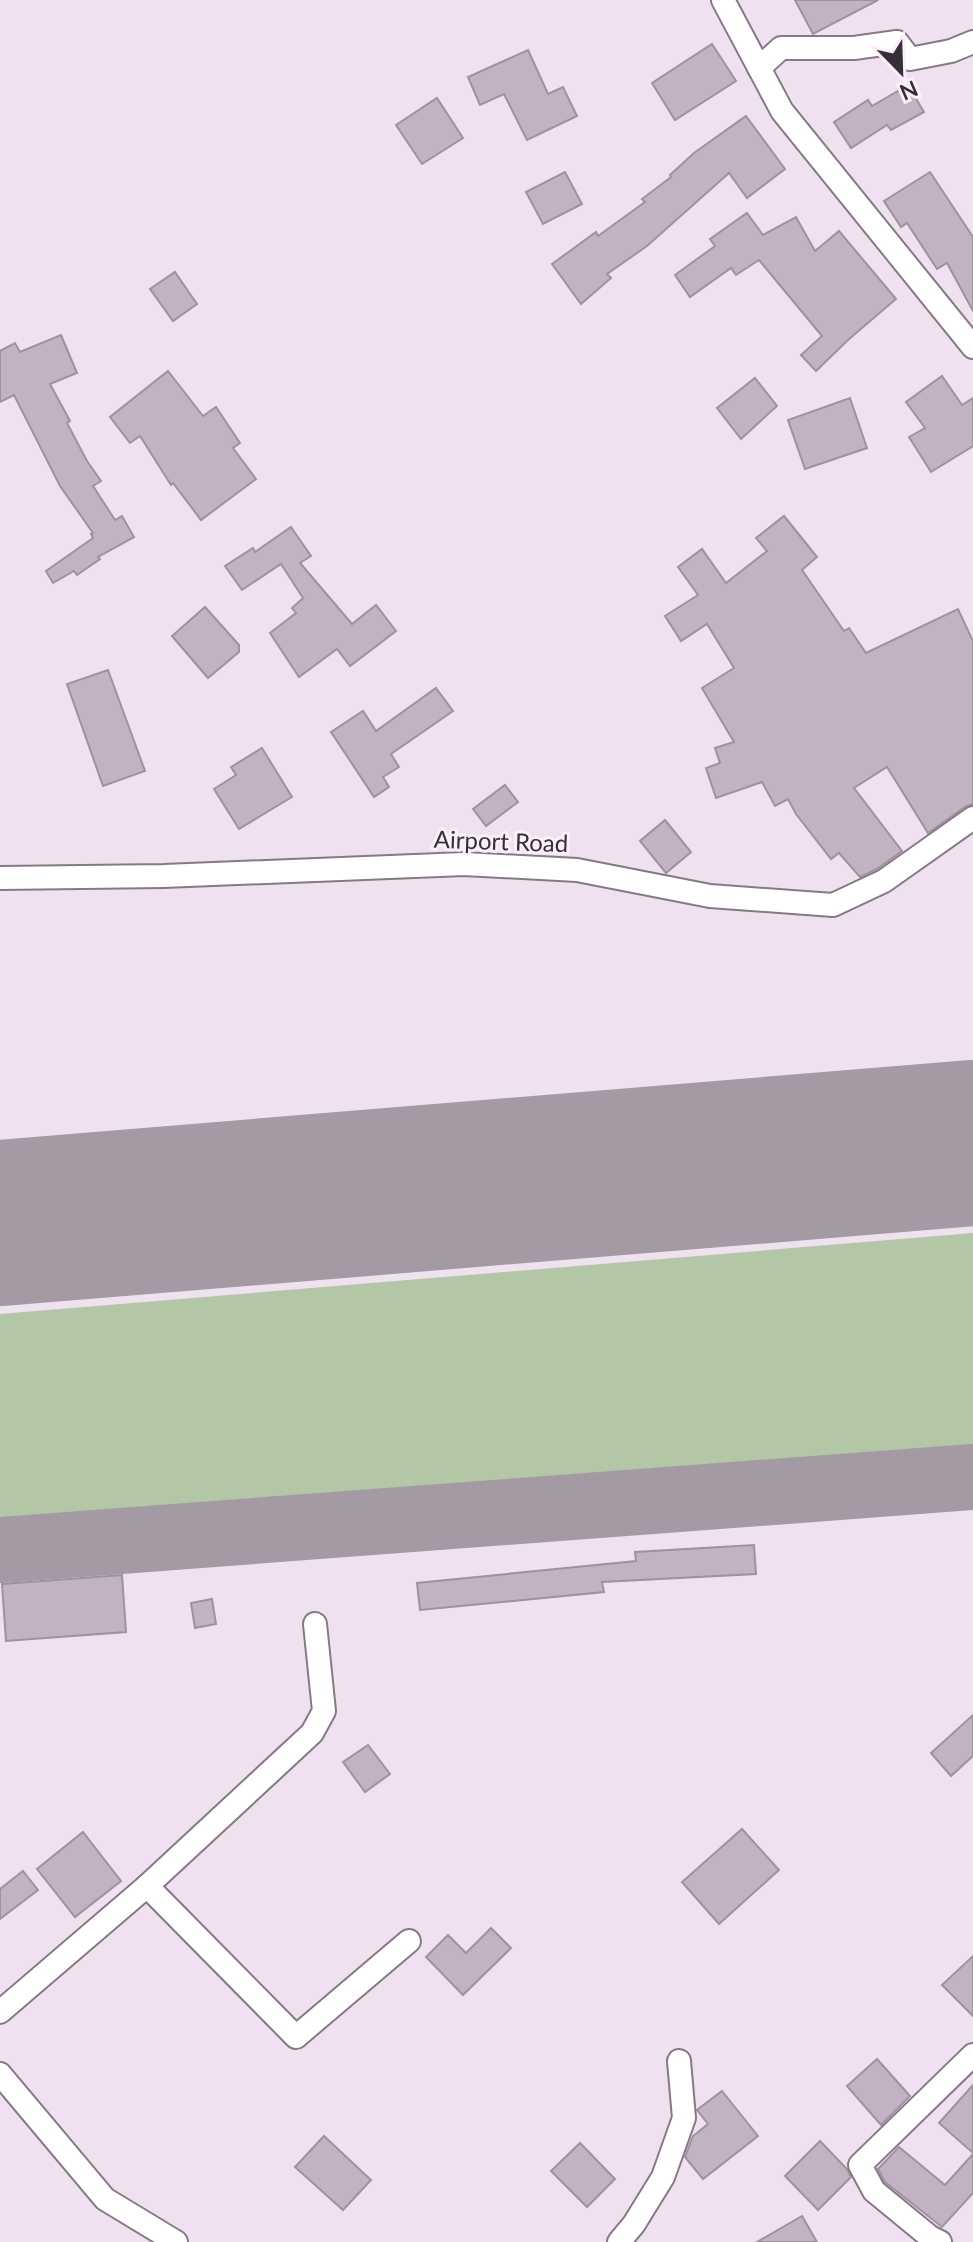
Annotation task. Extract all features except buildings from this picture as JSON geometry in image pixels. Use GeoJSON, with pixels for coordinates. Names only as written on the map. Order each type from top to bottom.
{"type":"FeatureCollection","features":[{"type":"Feature","properties":{"kind":"street"},"geometry":{"type":"LineString","coordinates":[[723,0],[782,111],[973,347]]}},
{"type":"Feature","properties":{"kind":"street"},"geometry":{"type":"LineString","coordinates":[[759,68],[781,48],[854,48],[897,42],[910,59],[951,51],[973,42]]}},
{"type":"Feature","properties":{"kind":"street","name":"Airport Road"},"geometry":{"type":"LineString","coordinates":[[0,878],[164,876],[464,864],[577,870],[710,896],[833,905],[884,881],[973,818]]}},
{"type":"Feature","properties":{"kind":"street"},"geometry":{"type":"LineString","coordinates":[[0,2012],[147,1886],[312,1733],[324,1711],[315,1624]]}},
{"type":"Feature","properties":{"kind":"street"},"geometry":{"type":"LineString","coordinates":[[147,1886],[296,2037],[409,1941]]}},
{"type":"Feature","properties":{"kind":"street"},"geometry":{"type":"LineString","coordinates":[[940,2242],[874,2191],[860,2165],[973,2055]]}},
{"type":"Feature","properties":{"kind":"street"},"geometry":{"type":"LineString","coordinates":[[619,2242],[663,2177],[684,2118],[679,2061]]}},
{"type":"Feature","properties":{"kind":"street"},"geometry":{"type":"LineString","coordinates":[[0,2074],[105,2199],[176,2242]]}},
{"type":"Feature","properties":{"kind":"green space"},"geometry":{"type":"Polygon","coordinates":[[[973,1233],[973,1456],[0,1536],[0,1314],[973,1233]]]}},
{"type":"Feature","properties":{"kind":"taxiway"},"geometry":{"type":"LineString","coordinates":[[0,1550],[973,1477]]}},
{"type":"Feature","properties":{"kind":"runway"},"geometry":{"type":"LineString","coordinates":[[0,1223],[973,1143]]}}]}
